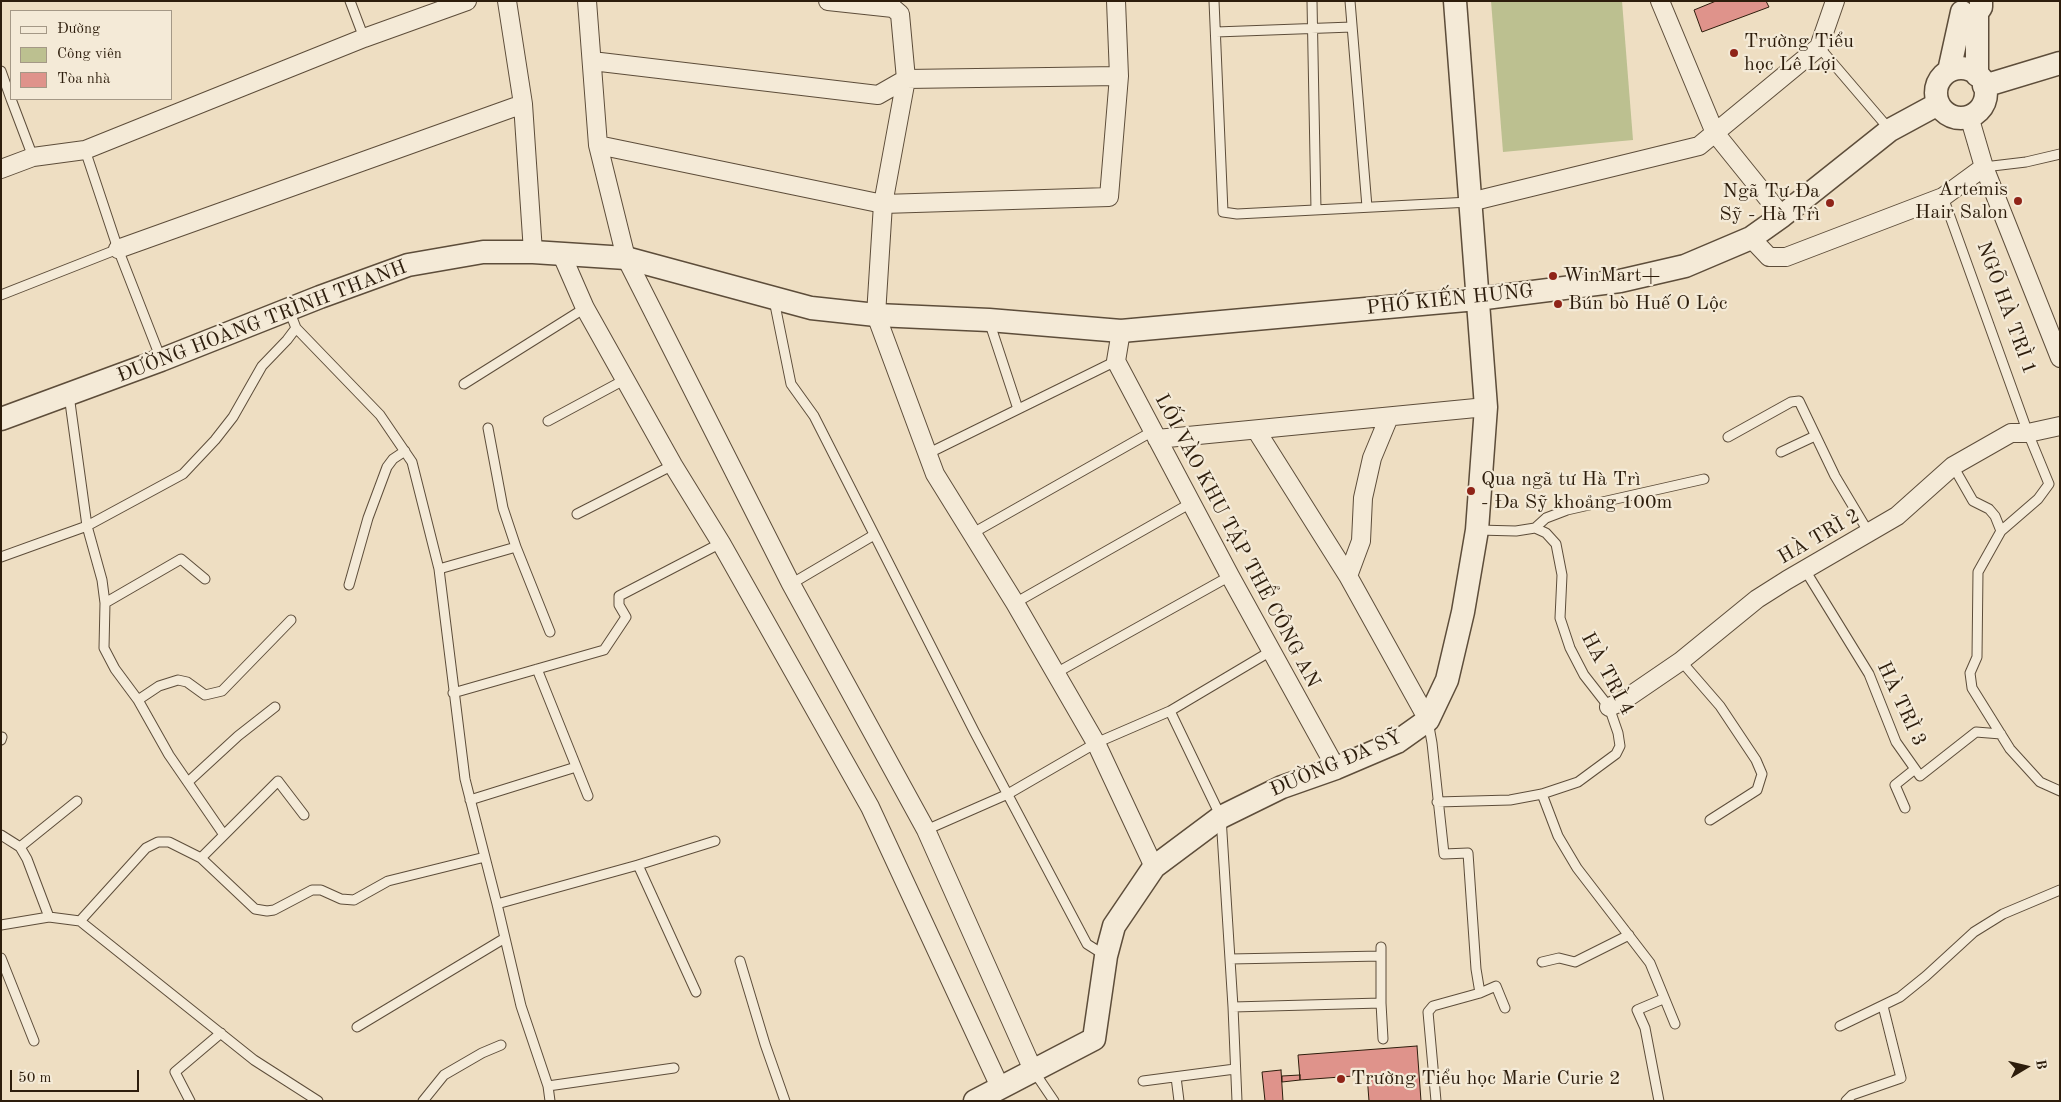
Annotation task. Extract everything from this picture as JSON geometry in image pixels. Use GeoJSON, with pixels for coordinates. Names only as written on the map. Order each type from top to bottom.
{"type":"FeatureCollection","features":[{"type":"Feature","properties":{"kind":"street"},"geometry":{"type":"LineString","coordinates":[[1,169],[33,157],[85,150],[364,38],[467,1]]}},
{"type":"Feature","properties":{"kind":"street"},"geometry":{"type":"LineString","coordinates":[[507,1],[523,104],[533,252]]}},
{"type":"Feature","properties":{"kind":"street"},"geometry":{"type":"LineString","coordinates":[[587,1],[598,145],[626,258],[791,584],[926,830],[1033,1070]]}},
{"type":"Feature","properties":{"kind":"street"},"geometry":{"type":"LineString","coordinates":[[828,1],[897,5],[900,14],[906,79],[883,204],[876,315],[927,454],[935,474],[1015,603],[1096,743],[1154,867]]}},
{"type":"Feature","properties":{"kind":"street"},"geometry":{"type":"LineString","coordinates":[[598,145],[883,204],[1110,197],[1119,76],[1116,1]]}},
{"type":"Feature","properties":{"kind":"street","name":"ĐƯỜNG ĐA SỸ"},"geometry":{"type":"LineString","coordinates":[[975,1101],[1094,1040],[1106,956],[1114,926],[1154,867],[1221,817],[1282,787],[1336,768],[1397,742],[1428,720],[1447,680],[1463,612],[1477,530],[1486,408],[1455,1]]}},
{"type":"Feature","properties":{"kind":"street"},"geometry":{"type":"LineString","coordinates":[[1660,1],[1715,133],[1782,216]]}},
{"type":"Feature","properties":{"kind":"street"},"geometry":{"type":"LineString","coordinates":[[1470,202],[1699,146],[1819,47],[1835,1]]}},
{"type":"Feature","properties":{"kind":"street"},"geometry":{"type":"LineString","coordinates":[[1970,7],[1984,101],[1975,113],[1962,118],[1948,114],[1938,104],[1936,88],[1940,80],[1949,71],[1970,7]]}},
{"type":"Feature","properties":{"kind":"street"},"geometry":{"type":"LineString","coordinates":[[592,61],[878,95],[906,79],[1119,76]]}},
{"type":"Feature","properties":{"kind":"street"},"geometry":{"type":"LineString","coordinates":[[1949,71],[1966,69],[1981,80],[2060,63]]}},
{"type":"Feature","properties":{"kind":"street"},"geometry":{"type":"LineString","coordinates":[[118,249],[523,104]]}},
{"type":"Feature","properties":{"kind":"street","name":"PHỐ KIẾN HƯNG"},"geometry":{"type":"LineString","coordinates":[[1121,331],[1477,299],[1620,280],[1685,266],[1751,238],[1782,216],[1890,130],[1938,104]]}},
{"type":"Feature","properties":{"kind":"street","name":"NGÕ HÀ TRÌ 1"},"geometry":{"type":"LineString","coordinates":[[1969,116],[1984,167],[2060,358]]}},
{"type":"Feature","properties":{"kind":"street"},"geometry":{"type":"LineString","coordinates":[[1751,238],[1769,257],[1786,257],[1943,197],[1984,167]]}},
{"type":"Feature","properties":{"kind":"street","name":"ĐƯỜNG HOÀNG TRÌNH THANH"},"geometry":{"type":"LineString","coordinates":[[1,419],[161,360],[292,318],[408,265],[483,252],[533,252],[626,258],[811,308],[876,315],[989,320],[1121,331]]}},
{"type":"Feature","properties":{"kind":"street"},"geometry":{"type":"LineString","coordinates":[[561,254],[586,308],[673,465],[721,543],[870,807],[1000,1087]]}},
{"type":"Feature","properties":{"kind":"street"},"geometry":{"type":"LineString","coordinates":[[1116,361],[1121,331]]}},
{"type":"Feature","properties":{"kind":"street","name":"LỐI VÀO KHU TẬP THỂ CÔNG AN"},"geometry":{"type":"LineString","coordinates":[[1116,361],[1230,576],[1336,768]]}},
{"type":"Feature","properties":{"kind":"street"},"geometry":{"type":"LineString","coordinates":[[1155,435],[1256,430],[1486,408]]}},
{"type":"Feature","properties":{"kind":"street"},"geometry":{"type":"LineString","coordinates":[[1348,576],[1361,541],[1363,498],[1372,458],[1389,417]]}},
{"type":"Feature","properties":{"kind":"street","name":"HÀ TRÌ 2"},"geometry":{"type":"LineString","coordinates":[[1609,708],[1621,702],[1681,661],[1757,599],[1897,516],[1953,466],[2011,433],[2028,433],[2060,426]]}},
{"type":"Feature","properties":{"kind":"street"},"geometry":{"type":"LineString","coordinates":[[1256,430],[1348,576],[1428,720]]}},
{"type":"Feature","properties":{"kind":"lane"},"geometry":{"type":"LineString","coordinates":[[350,1],[364,38]]}},
{"type":"Feature","properties":{"kind":"lane"},"geometry":{"type":"LineString","coordinates":[[1214,1],[1223,212],[1237,214],[1470,202]]}},
{"type":"Feature","properties":{"kind":"lane"},"geometry":{"type":"LineString","coordinates":[[1312,1],[1316,210]]}},
{"type":"Feature","properties":{"kind":"lane"},"geometry":{"type":"LineString","coordinates":[[1350,1],[1367,207]]}},
{"type":"Feature","properties":{"kind":"lane"},"geometry":{"type":"LineString","coordinates":[[1216,32],[1352,27]]}},
{"type":"Feature","properties":{"kind":"lane"},"geometry":{"type":"LineString","coordinates":[[1819,47],[1890,130]]}},
{"type":"Feature","properties":{"kind":"lane"},"geometry":{"type":"LineString","coordinates":[[1,72],[10,96]]}},
{"type":"Feature","properties":{"kind":"lane"},"geometry":{"type":"LineString","coordinates":[[11,100],[33,157]]}},
{"type":"Feature","properties":{"kind":"lane"},"geometry":{"type":"LineString","coordinates":[[85,150],[118,249],[161,360]]}},
{"type":"Feature","properties":{"kind":"lane"},"geometry":{"type":"LineString","coordinates":[[1984,167],[2026,162],[2060,154]]}},
{"type":"Feature","properties":{"kind":"lane","name":"NGÕ HÀ TRÌ 1"},"geometry":{"type":"LineString","coordinates":[[1943,197],[2028,433],[2049,484],[2038,499],[2001,531]]}},
{"type":"Feature","properties":{"kind":"lane"},"geometry":{"type":"LineString","coordinates":[[1,295],[118,249]]}},
{"type":"Feature","properties":{"kind":"lane"},"geometry":{"type":"LineString","coordinates":[[774,299],[791,384],[814,416],[1087,944],[1106,956]]}},
{"type":"Feature","properties":{"kind":"lane"},"geometry":{"type":"LineString","coordinates":[[464,384],[586,308]]}},
{"type":"Feature","properties":{"kind":"lane"},"geometry":{"type":"LineString","coordinates":[[292,318],[380,416],[412,462],[439,569],[464,779],[497,904],[521,1006],[548,1086],[550,1101]]}},
{"type":"Feature","properties":{"kind":"lane"},"geometry":{"type":"LineString","coordinates":[[1,557],[87,526],[183,474],[233,417],[262,366],[287,340],[292,318]]}},
{"type":"Feature","properties":{"kind":"lane"},"geometry":{"type":"LineString","coordinates":[[989,320],[1018,409]]}},
{"type":"Feature","properties":{"kind":"lane"},"geometry":{"type":"LineString","coordinates":[[927,454],[1116,361]]}},
{"type":"Feature","properties":{"kind":"lane"},"geometry":{"type":"LineString","coordinates":[[548,421],[626,379]]}},
{"type":"Feature","properties":{"kind":"lane"},"geometry":{"type":"LineString","coordinates":[[69,394],[87,526],[102,580],[105,603],[104,648],[115,669],[138,700],[169,754],[224,835]]}},
{"type":"Feature","properties":{"kind":"lane"},"geometry":{"type":"LineString","coordinates":[[1728,437],[1795,401],[1799,401],[1835,476],[1868,533]]}},
{"type":"Feature","properties":{"kind":"lane"},"geometry":{"type":"LineString","coordinates":[[488,428],[503,508],[516,547],[550,632]]}},
{"type":"Feature","properties":{"kind":"lane"},"geometry":{"type":"LineString","coordinates":[[973,533],[1155,435]]}},
{"type":"Feature","properties":{"kind":"lane"},"geometry":{"type":"LineString","coordinates":[[1781,452],[1815,436]]}},
{"type":"Feature","properties":{"kind":"lane"},"geometry":{"type":"LineString","coordinates":[[349,585],[368,518],[387,467],[393,459],[405,451]]}},
{"type":"Feature","properties":{"kind":"lane"},"geometry":{"type":"LineString","coordinates":[[577,514],[673,465]]}},
{"type":"Feature","properties":{"kind":"lane"},"geometry":{"type":"LineString","coordinates":[[1953,466],[1973,501],[1989,509],[1995,516],[2001,531],[1978,572],[1977,657],[1970,674],[1972,688],[2010,749],[2040,782],[2060,791]]}},
{"type":"Feature","properties":{"kind":"lane"},"geometry":{"type":"LineString","coordinates":[[1477,530],[1516,531],[1535,528],[1546,518],[1567,510],[1704,479]]}},
{"type":"Feature","properties":{"kind":"lane"},"geometry":{"type":"LineString","coordinates":[[1015,603],[1191,503]]}},
{"type":"Feature","properties":{"kind":"lane","name":"HÀ TRÌ 4"},"geometry":{"type":"LineString","coordinates":[[1437,802],[1510,800],[1542,794],[1578,782],[1616,754],[1620,746],[1618,733],[1609,708],[1584,675],[1570,648],[1560,618],[1562,575],[1556,544],[1546,533],[1535,528]]}},
{"type":"Feature","properties":{"kind":"lane"},"geometry":{"type":"LineString","coordinates":[[791,584],[874,535]]}},
{"type":"Feature","properties":{"kind":"lane"},"geometry":{"type":"LineString","coordinates":[[453,694],[604,650],[626,616],[619,605],[619,596],[721,543]]}},
{"type":"Feature","properties":{"kind":"lane"},"geometry":{"type":"LineString","coordinates":[[439,569],[516,547]]}},
{"type":"Feature","properties":{"kind":"lane"},"geometry":{"type":"LineString","coordinates":[[105,603],[181,559],[205,579]]}},
{"type":"Feature","properties":{"kind":"lane","name":"HÀ TRÌ 3"},"geometry":{"type":"LineString","coordinates":[[1805,570],[1869,674],[1896,742],[1920,776],[1976,732],[2001,734]]}},
{"type":"Feature","properties":{"kind":"lane"},"geometry":{"type":"LineString","coordinates":[[1056,673],[1230,576]]}},
{"type":"Feature","properties":{"kind":"lane"},"geometry":{"type":"LineString","coordinates":[[138,700],[159,686],[178,680],[188,682],[205,695],[222,692],[291,620]]}},
{"type":"Feature","properties":{"kind":"lane"},"geometry":{"type":"LineString","coordinates":[[926,830],[1008,794],[1096,743],[1170,712],[1271,651]]}},
{"type":"Feature","properties":{"kind":"lane"},"geometry":{"type":"LineString","coordinates":[[1681,661],[1720,706],[1756,760],[1762,774],[1757,790],[1710,820]]}},
{"type":"Feature","properties":{"kind":"lane"},"geometry":{"type":"LineString","coordinates":[[537,669],[588,796]]}},
{"type":"Feature","properties":{"kind":"lane"},"geometry":{"type":"LineString","coordinates":[[188,782],[238,736],[275,708]]}},
{"type":"Feature","properties":{"kind":"lane"},"geometry":{"type":"LineString","coordinates":[[1170,712],[1221,817],[1237,1101]]}},
{"type":"Feature","properties":{"kind":"lane"},"geometry":{"type":"LineString","coordinates":[[1428,720],[1444,854],[1468,853],[1476,969],[1480,993]]}},
{"type":"Feature","properties":{"kind":"lane"},"geometry":{"type":"LineString","coordinates":[[470,800],[576,766]]}},
{"type":"Feature","properties":{"kind":"lane"},"geometry":{"type":"LineString","coordinates":[[1906,808],[1896,785],[1915,769]]}},
{"type":"Feature","properties":{"kind":"lane"},"geometry":{"type":"LineString","coordinates":[[200,858],[278,780],[304,815]]}},
{"type":"Feature","properties":{"kind":"lane"},"geometry":{"type":"LineString","coordinates":[[1542,794],[1558,836],[1592,889],[1650,963],[1663,999],[1675,1024]]}},
{"type":"Feature","properties":{"kind":"lane"},"geometry":{"type":"LineString","coordinates":[[20,848],[77,801]]}},
{"type":"Feature","properties":{"kind":"lane"},"geometry":{"type":"LineString","coordinates":[[1,834],[20,848],[34,875],[49,917]]}},
{"type":"Feature","properties":{"kind":"lane"},"geometry":{"type":"LineString","coordinates":[[497,904],[638,865],[714,841]]}},
{"type":"Feature","properties":{"kind":"lane"},"geometry":{"type":"LineString","coordinates":[[80,921],[146,848],[158,842],[169,842],[200,858],[255,909],[267,911],[274,910],[312,890],[321,890],[341,899],[354,900],[388,881],[432,868],[485,857]]}},
{"type":"Feature","properties":{"kind":"lane"},"geometry":{"type":"LineString","coordinates":[[638,865],[696,992]]}},
{"type":"Feature","properties":{"kind":"lane"},"geometry":{"type":"LineString","coordinates":[[1840,1026],[1900,997],[1974,932],[2003,914],[2060,890]]}},
{"type":"Feature","properties":{"kind":"lane"},"geometry":{"type":"LineString","coordinates":[[1,925],[49,917],[80,921],[254,1060],[318,1101]]}},
{"type":"Feature","properties":{"kind":"lane"},"geometry":{"type":"LineString","coordinates":[[1542,962],[1559,958],[1575,962],[1629,935]]}},
{"type":"Feature","properties":{"kind":"lane"},"geometry":{"type":"LineString","coordinates":[[357,1028],[505,938]]}},
{"type":"Feature","properties":{"kind":"lane"},"geometry":{"type":"LineString","coordinates":[[1230,959],[1381,951],[1383,1038]]}},
{"type":"Feature","properties":{"kind":"lane"},"geometry":{"type":"LineString","coordinates":[[1,958],[34,1041]]}},
{"type":"Feature","properties":{"kind":"lane"},"geometry":{"type":"LineString","coordinates":[[740,961],[765,1044],[785,1101]]}},
{"type":"Feature","properties":{"kind":"lane"},"geometry":{"type":"LineString","coordinates":[[1436,1101],[1428,1012],[1433,1006],[1480,993],[1496,986],[1505,1008]]}},
{"type":"Feature","properties":{"kind":"lane"},"geometry":{"type":"LineString","coordinates":[[1660,1101],[1645,1028],[1637,1010],[1663,999]]}},
{"type":"Feature","properties":{"kind":"lane"},"geometry":{"type":"LineString","coordinates":[[1233,1007],[1381,1003]]}},
{"type":"Feature","properties":{"kind":"lane"},"geometry":{"type":"LineString","coordinates":[[1846,1101],[1852,1095],[1901,1078],[1883,1006]]}},
{"type":"Feature","properties":{"kind":"lane"},"geometry":{"type":"LineString","coordinates":[[190,1101],[175,1072],[221,1033]]}},
{"type":"Feature","properties":{"kind":"lane"},"geometry":{"type":"LineString","coordinates":[[423,1101],[444,1075],[482,1053],[502,1045]]}},
{"type":"Feature","properties":{"kind":"lane"},"geometry":{"type":"LineString","coordinates":[[548,1086],[674,1068]]}},
{"type":"Feature","properties":{"kind":"lane"},"geometry":{"type":"LineString","coordinates":[[1143,1081],[1235,1069]]}},
{"type":"Feature","properties":{"kind":"lane"},"geometry":{"type":"LineString","coordinates":[[1033,1070],[1054,1101]]}},
{"type":"Feature","properties":{"kind":"lane"},"geometry":{"type":"LineString","coordinates":[[1176,1077],[1179,1101]]}},
{"type":"Feature","properties":{"kind":"green space"},"geometry":{"type":"Polygon","coordinates":[[[1491,1],[1622,1],[1633,140],[1503,152],[1491,1]]]}},
{"type":"Feature","properties":{"kind":"building"},"geometry":{"type":"Polygon","coordinates":[[[1716,1],[1766,1],[1769,7],[1702,32],[1694,10],[1716,1]]]}},
{"type":"Feature","properties":{"kind":"building"},"geometry":{"type":"Polygon","coordinates":[[[1417,1046],[1421,1101],[1369,1101],[1367,1075],[1300,1080],[1298,1055],[1417,1046]]]}},
{"type":"Feature","properties":{"kind":"building"},"geometry":{"type":"Polygon","coordinates":[[[1281,1070],[1283,1101],[1265,1101],[1262,1072],[1281,1070]]]}},
{"type":"Feature","properties":{"kind":"building"},"geometry":{"type":"Polygon","coordinates":[[[1300,1075],[1300,1080],[1282,1082],[1282,1076],[1300,1075]]]}},
{"type":"Feature","properties":{"kind":"place","name":"Trường Tiểu học Lê Lợi"},"geometry":{"type":"Point","coordinates":[1734,53]}},
{"type":"Feature","properties":{"kind":"place","name":"Artemis Hair Salon"},"geometry":{"type":"Point","coordinates":[2018,201]}},
{"type":"Feature","properties":{"kind":"place","name":"Ngã Tư Đa Sỹ - Hà Trì"},"geometry":{"type":"Point","coordinates":[1830,203]}},
{"type":"Feature","properties":{"kind":"place","name":"WinMart+"},"geometry":{"type":"Point","coordinates":[1553,276]}},
{"type":"Feature","properties":{"kind":"place","name":"Bún bò Huế O Lộc"},"geometry":{"type":"Point","coordinates":[1558,304]}},
{"type":"Feature","properties":{"kind":"place","name":"Qua ngã tư Hà Trì - Đa Sỹ khoảng 100m"},"geometry":{"type":"Point","coordinates":[1471,491]}},
{"type":"Feature","properties":{"kind":"place","name":"Trường Tiểu học Marie Curie 2"},"geometry":{"type":"Point","coordinates":[1341,1079]}}]}
